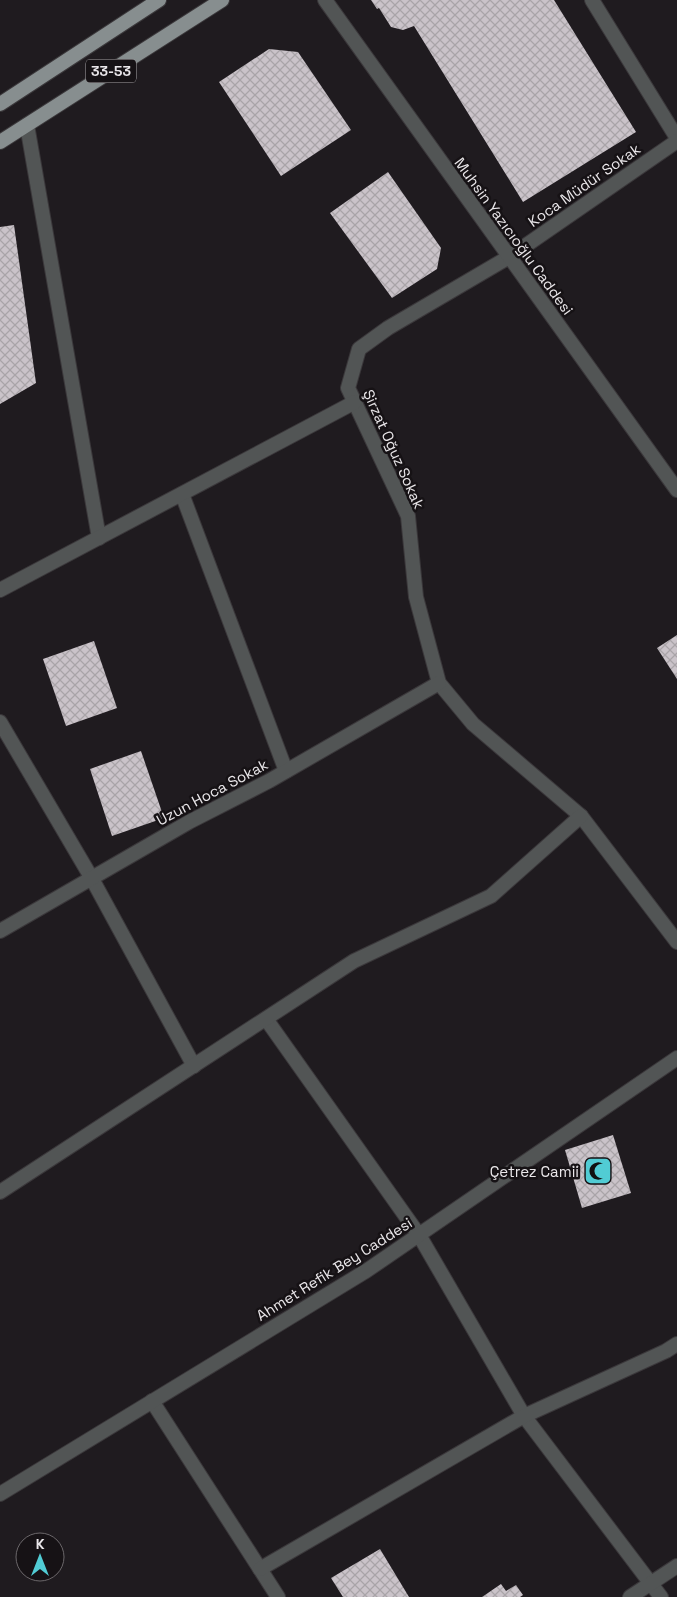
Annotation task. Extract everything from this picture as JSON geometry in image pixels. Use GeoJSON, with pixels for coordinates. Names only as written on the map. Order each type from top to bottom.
{"type":"FeatureCollection","features":[{"type":"Feature","properties":{"kind":"main road","name":"33-53"},"geometry":{"type":"LineString","coordinates":[[0,104],[159,0]]}},
{"type":"Feature","properties":{"kind":"main road","name":"33-53"},"geometry":{"type":"LineString","coordinates":[[0,142],[222,0]]}},
{"type":"Feature","properties":{"kind":"street","name":"Muhsin Yazıcıoğlu Caddesi"},"geometry":{"type":"LineString","coordinates":[[325,0],[677,490]]}},
{"type":"Feature","properties":{"kind":"street"},"geometry":{"type":"LineString","coordinates":[[592,0],[677,139]]}},
{"type":"Feature","properties":{"kind":"street"},"geometry":{"type":"LineString","coordinates":[[27,125],[99,538]]}},
{"type":"Feature","properties":{"kind":"street","name":"Koca Müdür Sokak"},"geometry":{"type":"LineString","coordinates":[[509,257],[677,139]]}},
{"type":"Feature","properties":{"kind":"street","name":"Şirzat Oğuz Sokak"},"geometry":{"type":"LineString","coordinates":[[509,257],[388,328],[359,349],[348,388],[408,516],[416,597],[439,683],[473,724],[582,816],[677,942]]}},
{"type":"Feature","properties":{"kind":"street"},"geometry":{"type":"LineString","coordinates":[[0,590],[355,402]]}},
{"type":"Feature","properties":{"kind":"street"},"geometry":{"type":"LineString","coordinates":[[182,494],[286,771]]}},
{"type":"Feature","properties":{"kind":"street","name":"Uzun Hoca Sokak"},"geometry":{"type":"LineString","coordinates":[[0,931],[439,683]]}},
{"type":"Feature","properties":{"kind":"street"},"geometry":{"type":"LineString","coordinates":[[0,722],[91,878],[194,1066]]}},
{"type":"Feature","properties":{"kind":"street"},"geometry":{"type":"LineString","coordinates":[[0,1192],[354,961],[491,896],[582,816]]}},
{"type":"Feature","properties":{"kind":"street"},"geometry":{"type":"LineString","coordinates":[[266,1019],[419,1235],[524,1416],[661,1597]]}},
{"type":"Feature","properties":{"kind":"street","name":"Ahmet Refik Bey Caddesi"},"geometry":{"type":"LineString","coordinates":[[0,1494],[366,1271],[677,1058]]}},
{"type":"Feature","properties":{"kind":"street"},"geometry":{"type":"LineString","coordinates":[[260,1569],[524,1416],[666,1351],[677,1344]]}},
{"type":"Feature","properties":{"kind":"street"},"geometry":{"type":"LineString","coordinates":[[152,1401],[278,1597]]}},
{"type":"Feature","properties":{"kind":"street"},"geometry":{"type":"LineString","coordinates":[[630,1597],[677,1566]]}},
{"type":"Feature","properties":{"kind":"building"},"geometry":{"type":"Polygon","coordinates":[[[371,0],[554,0],[636,132],[523,202],[414,26],[403,30],[391,27],[379,8],[377,9],[371,0]]]}},
{"type":"Feature","properties":{"kind":"building"},"geometry":{"type":"Polygon","coordinates":[[[269,49],[298,52],[351,130],[281,176],[219,82],[269,49]]]}},
{"type":"Feature","properties":{"kind":"building"},"geometry":{"type":"Polygon","coordinates":[[[388,172],[441,248],[437,269],[392,298],[330,213],[388,172]]]}},
{"type":"Feature","properties":{"kind":"building"},"geometry":{"type":"Polygon","coordinates":[[[14,225],[36,383],[0,404],[0,227],[14,225]]]}},
{"type":"Feature","properties":{"kind":"building"},"geometry":{"type":"Polygon","coordinates":[[[677,635],[677,679],[657,648],[677,635]]]}},
{"type":"Feature","properties":{"kind":"building"},"geometry":{"type":"Polygon","coordinates":[[[94,641],[117,708],[66,726],[43,659],[94,641]]]}},
{"type":"Feature","properties":{"kind":"building"},"geometry":{"type":"Polygon","coordinates":[[[141,751],[164,818],[112,836],[90,769],[141,751]]]}},
{"type":"Feature","properties":{"kind":"building","name":"Çetrez Camii"},"geometry":{"type":"Polygon","coordinates":[[[613,1135],[631,1193],[582,1208],[565,1150],[613,1135]]]}},
{"type":"Feature","properties":{"kind":"building"},"geometry":{"type":"Polygon","coordinates":[[[380,1549],[409,1597],[343,1597],[331,1578],[380,1549]]]}},
{"type":"Feature","properties":{"kind":"building"},"geometry":{"type":"Polygon","coordinates":[[[501,1584],[506,1591],[516,1585],[523,1595],[520,1597],[482,1597],[501,1584]]]}},
{"type":"Feature","properties":{"kind":"place","name":"Çetrez Camii"},"geometry":{"type":"Point","coordinates":[598,1171]}}]}
